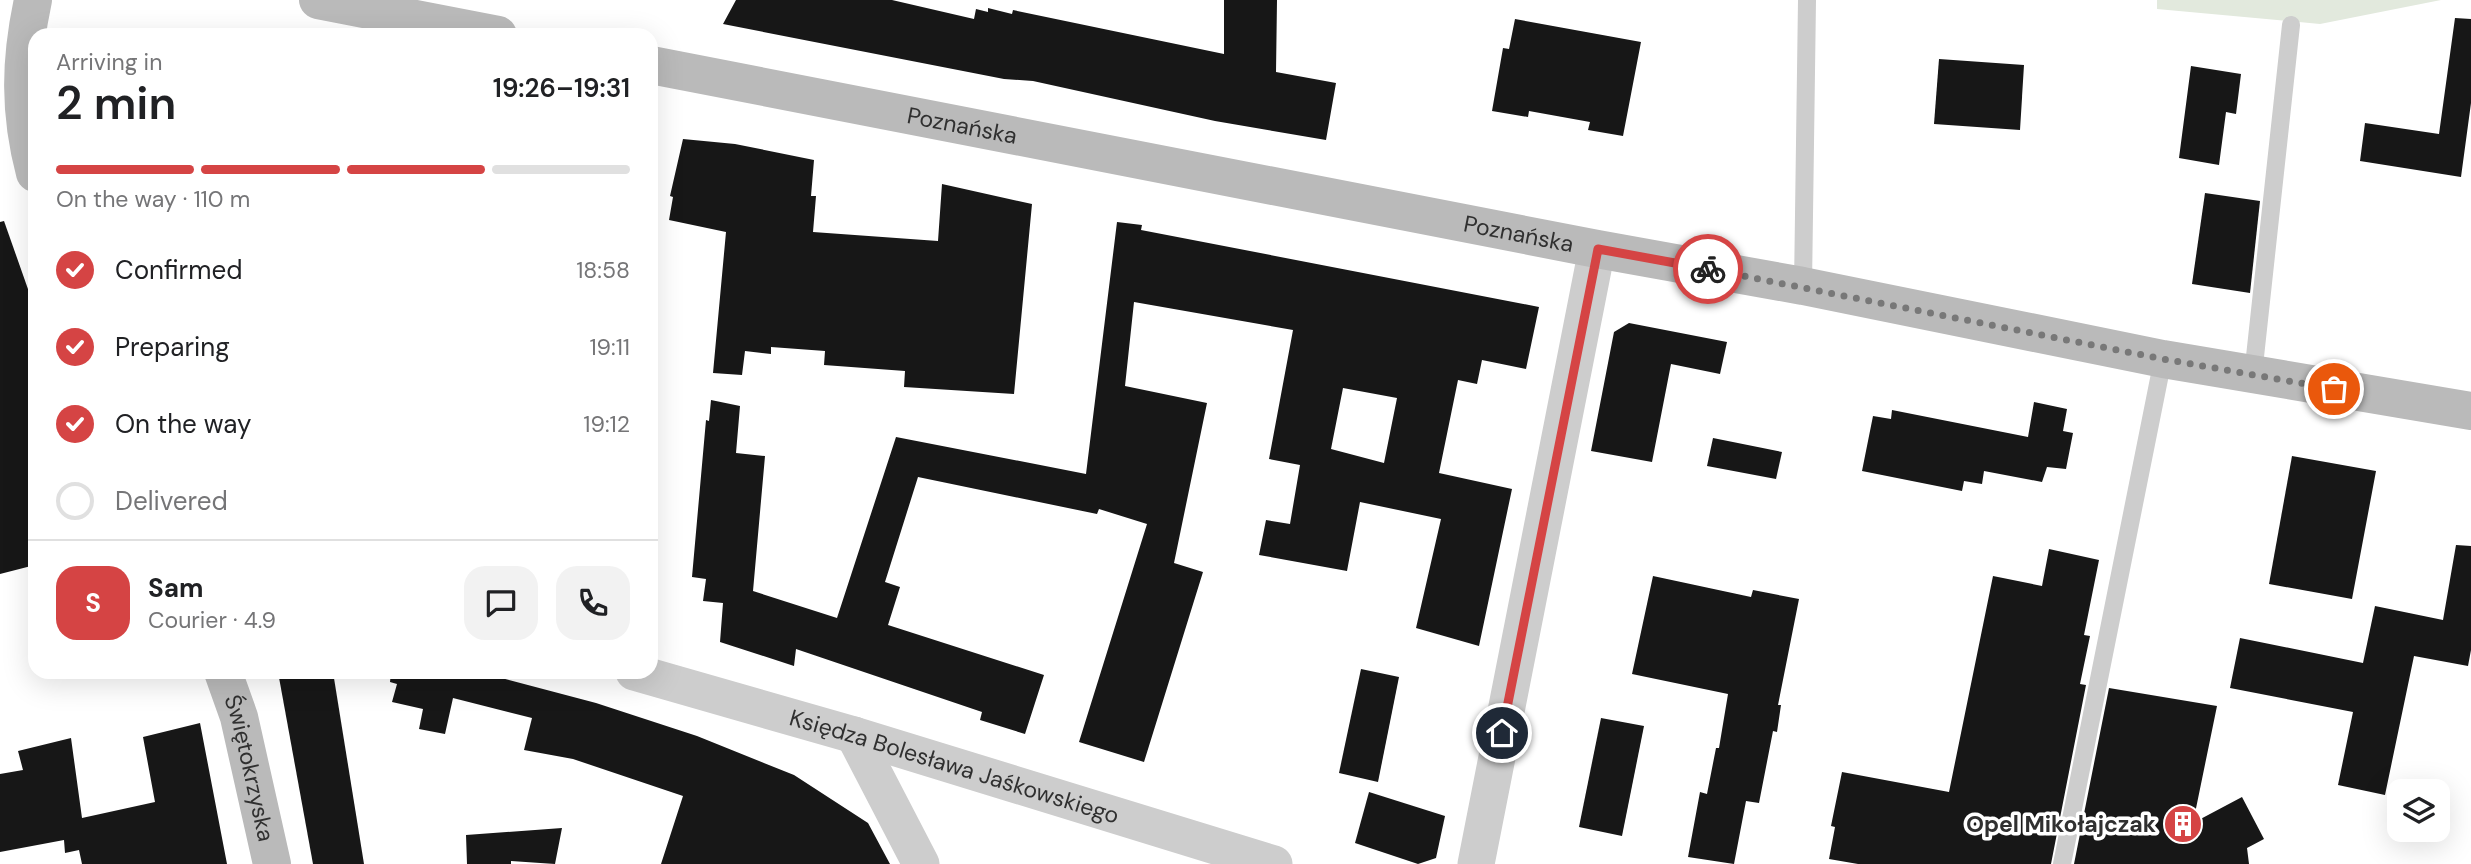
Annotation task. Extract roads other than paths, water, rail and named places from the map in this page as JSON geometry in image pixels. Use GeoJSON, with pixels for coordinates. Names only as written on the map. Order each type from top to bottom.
{"type":"FeatureCollection","features":[{"type":"Feature","properties":{"kind":"street"},"geometry":{"type":"LineString","coordinates":[[28,142],[21,79],[22,57],[33,0]]}},
{"type":"Feature","properties":{"kind":"street"},"geometry":{"type":"LineString","coordinates":[[318,0],[462,28]]}},
{"type":"Feature","properties":{"kind":"street","name":"Poznańska"},"geometry":{"type":"LineString","coordinates":[[658,66],[1598,249],[1803,286],[2163,359],[2471,411]]}},
{"type":"Feature","properties":{"kind":"street"},"geometry":{"type":"LineString","coordinates":[[1476,864],[1598,249]]}},
{"type":"Feature","properties":{"kind":"street","name":"Świętokrzyska"},"geometry":{"type":"LineString","coordinates":[[225,679],[239,717],[272,864]]}},
{"type":"Feature","properties":{"kind":"street","name":"Księdza Bolesława Jaśkowskiego"},"geometry":{"type":"LineString","coordinates":[[658,679],[854,735],[1274,864]]}},
{"type":"Feature","properties":{"kind":"street"},"geometry":{"type":"LineString","coordinates":[[854,735],[921,864]]}},
{"type":"Feature","properties":{"kind":"lane"},"geometry":{"type":"LineString","coordinates":[[1803,286],[1807,0]]}},
{"type":"Feature","properties":{"kind":"lane"},"geometry":{"type":"LineString","coordinates":[[2253,375],[2291,25]]}},
{"type":"Feature","properties":{"kind":"lane"},"geometry":{"type":"LineString","coordinates":[[2062,864],[2163,359]]}},
{"type":"Feature","properties":{"kind":"place","name":"Opel Mikołajczak"},"geometry":{"type":"Point","coordinates":[2183,824]}}]}
